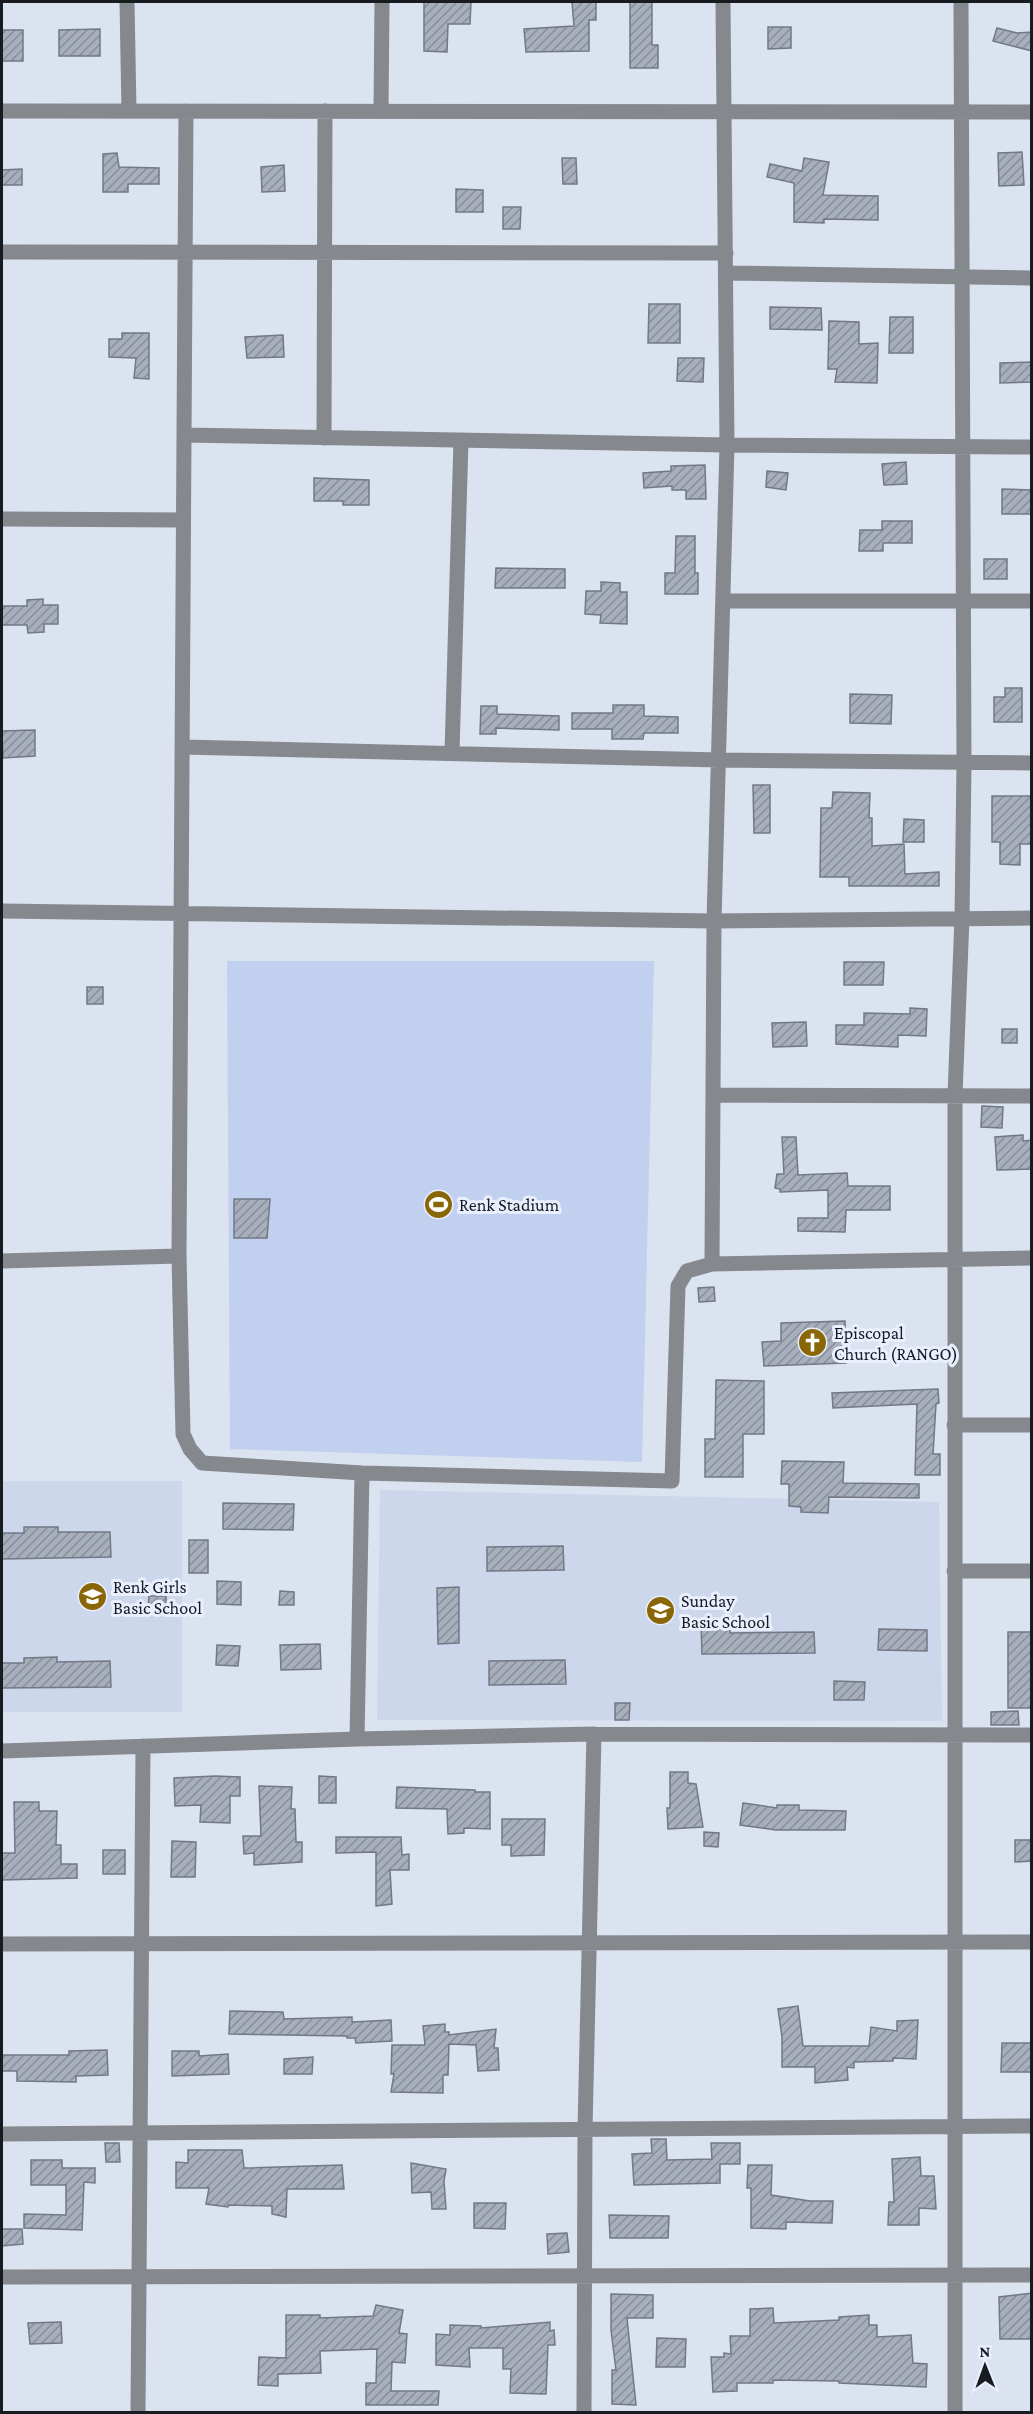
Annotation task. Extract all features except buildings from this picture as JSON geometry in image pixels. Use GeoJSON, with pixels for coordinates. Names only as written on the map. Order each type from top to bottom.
{"type":"FeatureCollection","features":[{"type":"Feature","properties":{"kind":"street"},"geometry":{"type":"LineString","coordinates":[[127,2],[129,111]]}},
{"type":"Feature","properties":{"kind":"street"},"geometry":{"type":"LineString","coordinates":[[381,111],[382,2]]}},
{"type":"Feature","properties":{"kind":"street"},"geometry":{"type":"LineString","coordinates":[[712,1264],[714,921],[728,445],[723,2]]}},
{"type":"Feature","properties":{"kind":"street"},"geometry":{"type":"LineString","coordinates":[[955,2412],[953,1941],[955,1095],[962,918],[964,764],[960,112],[962,2]]}},
{"type":"Feature","properties":{"kind":"street"},"geometry":{"type":"LineString","coordinates":[[2,111],[1032,112]]}},
{"type":"Feature","properties":{"kind":"street"},"geometry":{"type":"LineString","coordinates":[[186,111],[179,1256],[183,1434],[190,1449],[202,1463],[363,1473],[672,1481],[678,1286],[687,1271],[712,1264],[1032,1258]]}},
{"type":"Feature","properties":{"kind":"street"},"geometry":{"type":"LineString","coordinates":[[324,438],[325,111]]}},
{"type":"Feature","properties":{"kind":"street"},"geometry":{"type":"LineString","coordinates":[[2,252],[726,252]]}},
{"type":"Feature","properties":{"kind":"street"},"geometry":{"type":"LineString","coordinates":[[726,273],[1032,278]]}},
{"type":"Feature","properties":{"kind":"street"},"geometry":{"type":"LineString","coordinates":[[184,435],[728,445],[1032,447]]}},
{"type":"Feature","properties":{"kind":"street"},"geometry":{"type":"LineString","coordinates":[[452,753],[461,440]]}},
{"type":"Feature","properties":{"kind":"street"},"geometry":{"type":"LineString","coordinates":[[2,519],[183,520]]}},
{"type":"Feature","properties":{"kind":"street"},"geometry":{"type":"LineString","coordinates":[[724,601],[1032,600]]}},
{"type":"Feature","properties":{"kind":"street"},"geometry":{"type":"LineString","coordinates":[[182,747],[720,760],[1032,763]]}},
{"type":"Feature","properties":{"kind":"street"},"geometry":{"type":"LineString","coordinates":[[2,911],[714,921],[1032,918]]}},
{"type":"Feature","properties":{"kind":"street"},"geometry":{"type":"LineString","coordinates":[[713,1095],[1032,1095]]}},
{"type":"Feature","properties":{"kind":"street"},"geometry":{"type":"LineString","coordinates":[[2,1261],[179,1256]]}},
{"type":"Feature","properties":{"kind":"street"},"geometry":{"type":"LineString","coordinates":[[954,1425],[1032,1425]]}},
{"type":"Feature","properties":{"kind":"street"},"geometry":{"type":"LineString","coordinates":[[357,1739],[363,1473]]}},
{"type":"Feature","properties":{"kind":"street"},"geometry":{"type":"LineString","coordinates":[[954,1571],[1032,1571]]}},
{"type":"Feature","properties":{"kind":"street"},"geometry":{"type":"LineString","coordinates":[[584,2412],[585,2130],[594,1734]]}},
{"type":"Feature","properties":{"kind":"street"},"geometry":{"type":"LineString","coordinates":[[2,1751],[357,1739],[594,1734],[1032,1735]]}},
{"type":"Feature","properties":{"kind":"street"},"geometry":{"type":"LineString","coordinates":[[138,2412],[143,1746]]}},
{"type":"Feature","properties":{"kind":"street"},"geometry":{"type":"LineString","coordinates":[[2,1944],[1032,1942]]}},
{"type":"Feature","properties":{"kind":"street"},"geometry":{"type":"LineString","coordinates":[[2,2134],[1032,2126]]}},
{"type":"Feature","properties":{"kind":"street"},"geometry":{"type":"LineString","coordinates":[[2,2277],[1032,2275]]}},
{"type":"Feature","properties":{"kind":"shaded area","name":"Renk Stadium"},"geometry":{"type":"Polygon","coordinates":[[[227,961],[654,961],[642,1462],[230,1449],[227,961]]]}},
{"type":"Feature","properties":{"kind":"shaded area","name":"Renk Girls Basic School"},"geometry":{"type":"Polygon","coordinates":[[[2,1481],[182,1481],[182,1712],[2,1712],[2,1481]]]}},
{"type":"Feature","properties":{"kind":"shaded area","name":"Sunday Basic School"},"geometry":{"type":"Polygon","coordinates":[[[380,1490],[939,1502],[942,1721],[377,1720],[380,1490]]]}},
{"type":"Feature","properties":{"kind":"place","name":"Renk Stadium"},"geometry":{"type":"Point","coordinates":[438,1205]}},
{"type":"Feature","properties":{"kind":"place","name":"Episcopal Church (RANGO)"},"geometry":{"type":"Point","coordinates":[813,1343]}},
{"type":"Feature","properties":{"kind":"place","name":"Renk Girls Basic School"},"geometry":{"type":"Point","coordinates":[92,1597]}},
{"type":"Feature","properties":{"kind":"place","name":"Sunday Basic School"},"geometry":{"type":"Point","coordinates":[660,1611]}}]}
